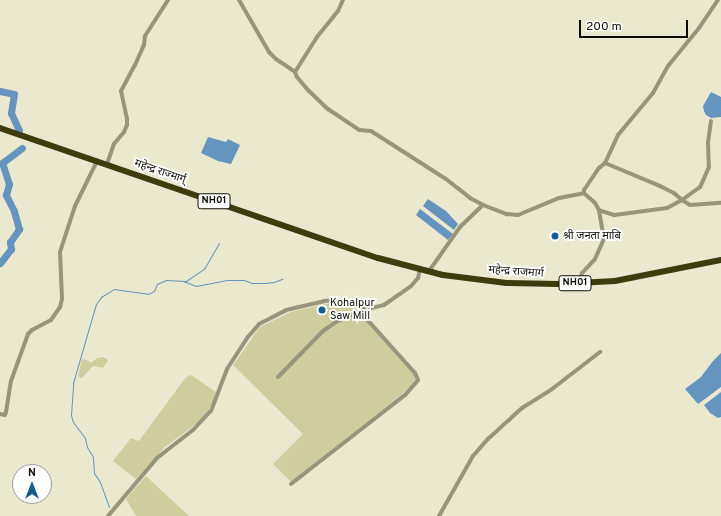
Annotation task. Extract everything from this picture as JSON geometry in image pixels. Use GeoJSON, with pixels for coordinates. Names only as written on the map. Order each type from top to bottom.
{"type":"FeatureCollection","features":[{"type":"Feature","properties":{"kind":"highway","name":"महेन्द्र राज्मार्ग्"},"geometry":{"type":"LineString","coordinates":[[0,128],[371,255],[429,271]]}},
{"type":"Feature","properties":{"kind":"highway","name":"महेन्द्र राजमार्ग"},"geometry":{"type":"LineString","coordinates":[[429,271],[443,275],[507,283],[558,284],[615,281],[721,260]]}},
{"type":"Feature","properties":{"kind":"street"},"geometry":{"type":"LineString","coordinates":[[107,164],[114,144],[124,132],[127,125],[121,91],[136,65],[144,45],[145,36],[168,0]]}},
{"type":"Feature","properties":{"kind":"street"},"geometry":{"type":"LineString","coordinates":[[238,0],[269,52],[276,59],[295,72],[297,77],[308,90],[328,109],[359,130],[371,130],[446,180],[470,198],[506,214],[518,215],[559,198],[584,193]]}},
{"type":"Feature","properties":{"kind":"street"},"geometry":{"type":"LineString","coordinates":[[295,72],[317,37],[338,11],[343,0]]}},
{"type":"Feature","properties":{"kind":"street"},"geometry":{"type":"LineString","coordinates":[[584,193],[584,190],[599,168],[605,163],[618,135],[653,93],[668,66],[699,28],[718,0]]}},
{"type":"Feature","properties":{"kind":"street"},"geometry":{"type":"LineString","coordinates":[[599,210],[614,215],[667,208],[682,200],[700,187],[709,168],[708,147],[711,121]]}},
{"type":"Feature","properties":{"kind":"street"},"geometry":{"type":"LineString","coordinates":[[0,414],[5,414],[6,412],[11,381],[28,334],[32,330],[51,320],[60,307],[62,299],[60,252],[74,210],[97,161]]}},
{"type":"Feature","properties":{"kind":"street"},"geometry":{"type":"LineString","coordinates":[[605,163],[660,186],[674,193],[690,205],[721,203]]}},
{"type":"Feature","properties":{"kind":"street"},"geometry":{"type":"LineString","coordinates":[[580,283],[582,273],[595,259],[604,238],[599,210],[584,193]]}},
{"type":"Feature","properties":{"kind":"street"},"geometry":{"type":"LineString","coordinates":[[429,271],[460,227],[483,205]]}},
{"type":"Feature","properties":{"kind":"street"},"geometry":{"type":"LineString","coordinates":[[278,377],[323,331],[336,322],[365,308],[384,305],[418,278],[420,269]]}},
{"type":"Feature","properties":{"kind":"street"},"geometry":{"type":"LineString","coordinates":[[108,516],[157,458],[193,430],[211,411],[227,369],[247,338],[259,324],[286,310],[324,301],[336,300],[365,308]]}},
{"type":"Feature","properties":{"kind":"street"},"geometry":{"type":"LineString","coordinates":[[291,484],[406,394],[418,380],[415,373],[362,314],[365,308]]}},
{"type":"Feature","properties":{"kind":"street"},"geometry":{"type":"LineString","coordinates":[[439,516],[473,456],[481,447],[522,408],[543,396],[600,352]]}},
{"type":"Feature","properties":{"kind":"shaded area"},"geometry":{"type":"Polygon","coordinates":[[[330,303],[339,303],[357,309],[416,378],[411,386],[397,398],[291,482],[273,464],[303,434],[233,365],[260,327],[291,312],[330,303]]]}},
{"type":"Feature","properties":{"kind":"shaded area"},"geometry":{"type":"Polygon","coordinates":[[[103,357],[108,360],[103,368],[93,366],[83,377],[81,378],[78,376],[82,359],[91,363],[97,358],[103,357]]]}},
{"type":"Feature","properties":{"kind":"shaded area"},"geometry":{"type":"Polygon","coordinates":[[[191,375],[216,392],[213,401],[206,414],[196,424],[165,447],[136,479],[113,461],[131,438],[139,441],[186,377],[191,375]]]}},
{"type":"Feature","properties":{"kind":"shaded area"},"geometry":{"type":"Polygon","coordinates":[[[146,476],[189,516],[136,516],[126,499],[146,476]]]}},
{"type":"Feature","properties":{"kind":"water"},"geometry":{"type":"Polygon","coordinates":[[[711,92],[721,97],[721,117],[711,118],[706,115],[704,111],[703,106],[711,92]]]}},
{"type":"Feature","properties":{"kind":"water"},"geometry":{"type":"Polygon","coordinates":[[[208,137],[226,142],[228,139],[240,145],[231,164],[218,161],[201,153],[208,137]]]}},
{"type":"Feature","properties":{"kind":"water"},"geometry":{"type":"Polygon","coordinates":[[[428,199],[446,211],[458,224],[454,230],[423,206],[428,199]]]}},
{"type":"Feature","properties":{"kind":"water"},"geometry":{"type":"Polygon","coordinates":[[[420,209],[453,234],[448,240],[416,215],[420,209]]]}},
{"type":"Feature","properties":{"kind":"water"},"geometry":{"type":"Polygon","coordinates":[[[721,353],[721,387],[698,404],[685,389],[701,377],[721,353]]]}},
{"type":"Feature","properties":{"kind":"water"},"geometry":{"type":"Polygon","coordinates":[[[721,392],[721,417],[718,418],[710,413],[704,405],[721,392]]]}},
{"type":"Feature","properties":{"kind":"waterway"},"geometry":{"type":"LineString","coordinates":[[0,91],[14,94],[11,113],[19,130]]}},
{"type":"Feature","properties":{"kind":"waterway"},"geometry":{"type":"LineString","coordinates":[[0,263],[11,249],[10,242],[19,229],[14,211],[6,195],[9,184],[2,163],[22,148]]}},
{"type":"Feature","properties":{"kind":"waterway"},"geometry":{"type":"LineString","coordinates":[[109,507],[100,482],[94,473],[93,457],[87,447],[85,438],[73,422],[71,415],[73,383],[96,304],[101,297],[114,289],[148,294],[154,291],[157,284],[166,280],[186,281],[204,269],[219,243]]}},
{"type":"Feature","properties":{"kind":"waterway"},"geometry":{"type":"LineString","coordinates":[[183,281],[196,286],[228,280],[244,280],[252,283],[265,283],[282,279]]}},
{"type":"Feature","properties":{"kind":"place","name":"श्री जनता माबि"},"geometry":{"type":"Point","coordinates":[555,236]}},
{"type":"Feature","properties":{"kind":"place","name":"Kohalpur Saw Mill"},"geometry":{"type":"Point","coordinates":[322,310]}}]}
